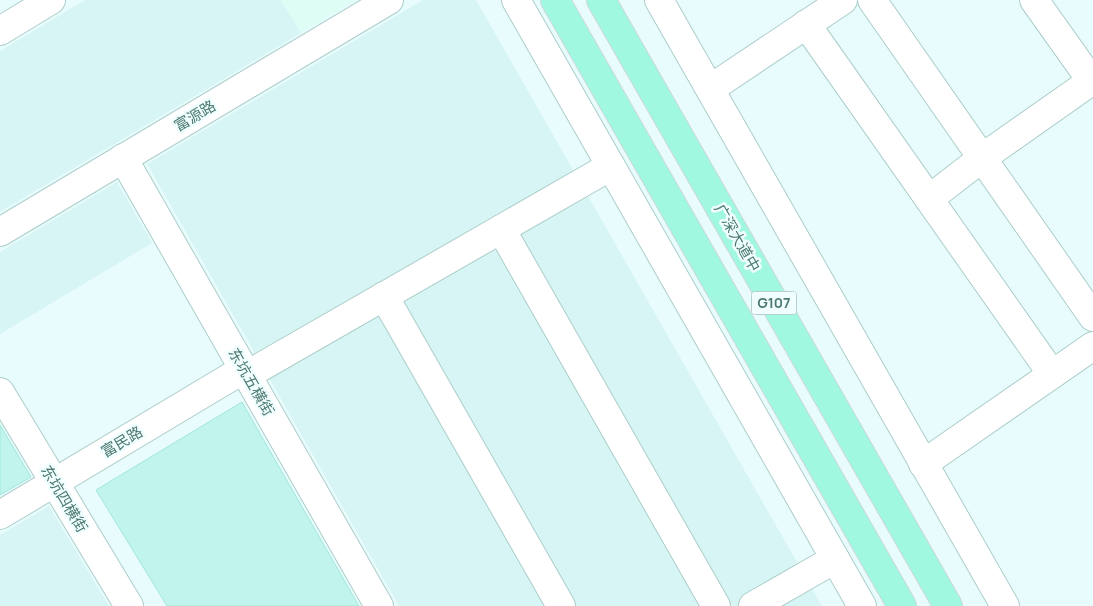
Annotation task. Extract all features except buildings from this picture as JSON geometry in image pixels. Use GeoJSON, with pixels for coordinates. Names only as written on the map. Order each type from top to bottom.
{"type":"FeatureCollection","features":[{"type":"Feature","properties":{"kind":"highway","name":"G107"},"geometry":{"type":"LineString","coordinates":[[555,0],[902,606]]}},
{"type":"Feature","properties":{"kind":"highway","name":"广深大道中"},"geometry":{"type":"LineString","coordinates":[[601,0],[948,606]]}},
{"type":"Feature","properties":{"kind":"street"},"geometry":{"type":"LineString","coordinates":[[0,30],[51,0]]}},
{"type":"Feature","properties":{"kind":"street","name":"富源路"},"geometry":{"type":"LineString","coordinates":[[0,232],[389,0]]}},
{"type":"Feature","properties":{"kind":"street"},"geometry":{"type":"LineString","coordinates":[[516,0],[862,606]]}},
{"type":"Feature","properties":{"kind":"street"},"geometry":{"type":"LineString","coordinates":[[659,0],[1004,606]]}},
{"type":"Feature","properties":{"kind":"street"},"geometry":{"type":"LineString","coordinates":[[710,89],[843,0]]}},
{"type":"Feature","properties":{"kind":"street"},"geometry":{"type":"LineString","coordinates":[[872,0],[1093,317]]}},
{"type":"Feature","properties":{"kind":"street"},"geometry":{"type":"LineString","coordinates":[[929,199],[982,158],[1093,81],[1034,0]]}},
{"type":"Feature","properties":{"kind":"street"},"geometry":{"type":"LineString","coordinates":[[806,24],[1052,374]]}},
{"type":"Feature","properties":{"kind":"street","name":"东坑五横街"},"geometry":{"type":"LineString","coordinates":[[123,158],[379,606]]}},
{"type":"Feature","properties":{"kind":"street","name":"富民路"},"geometry":{"type":"LineString","coordinates":[[0,515],[245,372],[384,296],[611,166]]}},
{"type":"Feature","properties":{"kind":"street"},"geometry":{"type":"LineString","coordinates":[[501,229],[716,606]]}},
{"type":"Feature","properties":{"kind":"street"},"geometry":{"type":"LineString","coordinates":[[384,296],[561,606]]}},
{"type":"Feature","properties":{"kind":"street"},"geometry":{"type":"LineString","coordinates":[[924,464],[1093,346]]}},
{"type":"Feature","properties":{"kind":"street","name":"东坑四横街"},"geometry":{"type":"LineString","coordinates":[[0,392],[129,606]]}},
{"type":"Feature","properties":{"kind":"street"},"geometry":{"type":"LineString","coordinates":[[753,606],[835,559]]}},
{"type":"Feature","properties":{"kind":"shaded area"},"geometry":{"type":"Polygon","coordinates":[[[85,0],[281,0],[301,33],[0,212],[0,51],[85,0]]]}},
{"type":"Feature","properties":{"kind":"shaded area"},"geometry":{"type":"Polygon","coordinates":[[[281,0],[356,0],[301,33],[281,0]]]}},
{"type":"Feature","properties":{"kind":"shaded area"},"geometry":{"type":"Polygon","coordinates":[[[423,0],[476,0],[822,606],[399,606],[147,164],[423,0]]]}},
{"type":"Feature","properties":{"kind":"shaded area"},"geometry":{"type":"Polygon","coordinates":[[[117,182],[152,243],[0,334],[0,252],[117,182]]]}},
{"type":"Feature","properties":{"kind":"shaded area"},"geometry":{"type":"Polygon","coordinates":[[[49,506],[109,606],[0,606],[0,535],[49,506]]]}}]}
